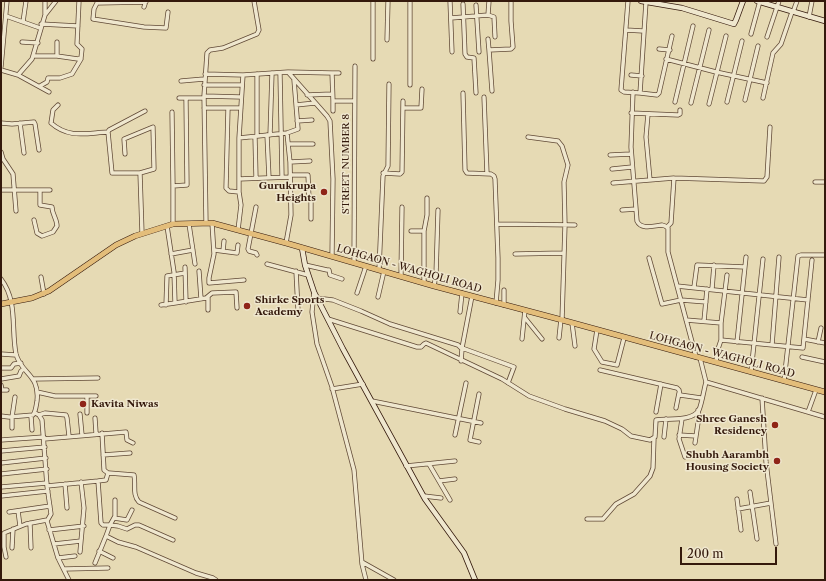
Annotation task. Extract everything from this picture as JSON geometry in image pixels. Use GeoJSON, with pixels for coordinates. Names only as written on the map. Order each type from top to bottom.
{"type":"FeatureCollection","features":[{"type":"Feature","properties":{"kind":"main road","name":"LOHGAON - WAGHOLI ROAD"},"geometry":{"type":"LineString","coordinates":[[1,304],[44,294],[116,245],[142,233],[173,224],[212,223],[434,286],[825,392]]}},
{"type":"Feature","properties":{"kind":"street"},"geometry":{"type":"LineString","coordinates":[[1,67],[7,1]]}},
{"type":"Feature","properties":{"kind":"street"},"geometry":{"type":"LineString","coordinates":[[23,22],[26,1]]}},
{"type":"Feature","properties":{"kind":"street"},"geometry":{"type":"LineString","coordinates":[[18,75],[30,63],[34,56],[44,15],[45,1]]}},
{"type":"Feature","properties":{"kind":"street"},"geometry":{"type":"LineString","coordinates":[[44,15],[56,1]]}},
{"type":"Feature","properties":{"kind":"street"},"geometry":{"type":"LineString","coordinates":[[40,86],[47,82],[48,78],[60,78],[72,74],[80,59],[82,49],[77,44],[79,1]]}},
{"type":"Feature","properties":{"kind":"street"},"geometry":{"type":"LineString","coordinates":[[144,7],[146,1],[97,3],[94,9],[93,19],[144,27],[166,28],[168,12]]}},
{"type":"Feature","properties":{"kind":"street"},"geometry":{"type":"LineString","coordinates":[[206,223],[204,80],[208,51],[227,46],[257,34],[254,1]]}},
{"type":"Feature","properties":{"kind":"street"},"geometry":{"type":"LineString","coordinates":[[373,1],[373,59]]}},
{"type":"Feature","properties":{"kind":"street"},"geometry":{"type":"LineString","coordinates":[[387,40],[388,1]]}},
{"type":"Feature","properties":{"kind":"street"},"geometry":{"type":"LineString","coordinates":[[410,1],[410,85]]}},
{"type":"Feature","properties":{"kind":"street"},"geometry":{"type":"LineString","coordinates":[[450,1],[452,52]]}},
{"type":"Feature","properties":{"kind":"street"},"geometry":{"type":"LineString","coordinates":[[488,15],[489,1]]}},
{"type":"Feature","properties":{"kind":"street"},"geometry":{"type":"LineString","coordinates":[[489,50],[511,49],[513,47],[511,1]]}},
{"type":"Feature","properties":{"kind":"street"},"geometry":{"type":"LineString","coordinates":[[628,1],[621,90],[658,94],[666,59],[670,50],[672,36]]}},
{"type":"Feature","properties":{"kind":"street"},"geometry":{"type":"LineString","coordinates":[[640,93],[642,76],[643,2],[656,2],[682,8],[734,24],[743,1]]}},
{"type":"Feature","properties":{"kind":"street"},"geometry":{"type":"LineString","coordinates":[[751,34],[759,1],[825,21]]}},
{"type":"Feature","properties":{"kind":"street"},"geometry":{"type":"LineString","coordinates":[[767,37],[779,1]]}},
{"type":"Feature","properties":{"kind":"street"},"geometry":{"type":"LineString","coordinates":[[763,98],[773,54],[781,44],[797,1]]}},
{"type":"Feature","properties":{"kind":"street"},"geometry":{"type":"LineString","coordinates":[[809,17],[812,1]]}},
{"type":"Feature","properties":{"kind":"street"},"geometry":{"type":"LineString","coordinates":[[463,4],[465,54],[467,57],[474,58],[476,92]]}},
{"type":"Feature","properties":{"kind":"street"},"geometry":{"type":"LineString","coordinates":[[476,5],[479,52]]}},
{"type":"Feature","properties":{"kind":"street"},"geometry":{"type":"LineString","coordinates":[[1,11],[23,22],[41,26],[78,26]]}},
{"type":"Feature","properties":{"kind":"street"},"geometry":{"type":"LineString","coordinates":[[451,18],[488,15],[494,17],[495,37]]}},
{"type":"Feature","properties":{"kind":"street"},"geometry":{"type":"LineString","coordinates":[[674,102],[693,26]]}},
{"type":"Feature","properties":{"kind":"street"},"geometry":{"type":"LineString","coordinates":[[626,30],[643,31]]}},
{"type":"Feature","properties":{"kind":"street"},"geometry":{"type":"LineString","coordinates":[[692,103],[709,30]]}},
{"type":"Feature","properties":{"kind":"street"},"geometry":{"type":"LineString","coordinates":[[709,104],[726,36]]}},
{"type":"Feature","properties":{"kind":"street"},"geometry":{"type":"LineString","coordinates":[[488,39],[492,92]]}},
{"type":"Feature","properties":{"kind":"street"},"geometry":{"type":"LineString","coordinates":[[727,102],[742,41]]}},
{"type":"Feature","properties":{"kind":"street"},"geometry":{"type":"LineString","coordinates":[[22,42],[38,43]]}},
{"type":"Feature","properties":{"kind":"street"},"geometry":{"type":"LineString","coordinates":[[57,42],[57,56]]}},
{"type":"Feature","properties":{"kind":"street"},"geometry":{"type":"LineString","coordinates":[[745,100],[758,46]]}},
{"type":"Feature","properties":{"kind":"street"},"geometry":{"type":"LineString","coordinates":[[659,49],[670,50]]}},
{"type":"Feature","properties":{"kind":"street"},"geometry":{"type":"LineString","coordinates":[[34,56],[57,56],[80,59]]}},
{"type":"Feature","properties":{"kind":"street"},"geometry":{"type":"LineString","coordinates":[[666,59],[684,65],[700,67],[766,83]]}},
{"type":"Feature","properties":{"kind":"street","name":"STREET NUMBER 8"},"geometry":{"type":"LineString","coordinates":[[354,263],[355,66]]}},
{"type":"Feature","properties":{"kind":"street"},"geometry":{"type":"LineString","coordinates":[[1,70],[18,75],[49,92]]}},
{"type":"Feature","properties":{"kind":"street"},"geometry":{"type":"LineString","coordinates":[[205,74],[243,75],[288,72],[339,73]]}},
{"type":"Feature","properties":{"kind":"street"},"geometry":{"type":"LineString","coordinates":[[288,72],[330,121],[333,178],[332,256]]}},
{"type":"Feature","properties":{"kind":"street"},"geometry":{"type":"LineString","coordinates":[[269,178],[268,135],[272,73]]}},
{"type":"Feature","properties":{"kind":"street"},"geometry":{"type":"LineString","coordinates":[[280,73],[282,177]]}},
{"type":"Feature","properties":{"kind":"street"},"geometry":{"type":"LineString","coordinates":[[332,73],[333,111]]}},
{"type":"Feature","properties":{"kind":"street"},"geometry":{"type":"LineString","coordinates":[[256,178],[257,74]]}},
{"type":"Feature","properties":{"kind":"street"},"geometry":{"type":"LineString","coordinates":[[238,230],[241,205],[239,192],[239,138],[243,75]]}},
{"type":"Feature","properties":{"kind":"street"},"geometry":{"type":"LineString","coordinates":[[631,75],[642,76]]}},
{"type":"Feature","properties":{"kind":"street"},"geometry":{"type":"LineString","coordinates":[[239,138],[287,133],[298,129],[294,79]]}},
{"type":"Feature","properties":{"kind":"street"},"geometry":{"type":"LineString","coordinates":[[181,81],[204,80]]}},
{"type":"Feature","properties":{"kind":"street"},"geometry":{"type":"LineString","coordinates":[[378,297],[382,270],[383,173],[388,166],[389,84]]}},
{"type":"Feature","properties":{"kind":"street"},"geometry":{"type":"LineString","coordinates":[[204,85],[242,85]]}},
{"type":"Feature","properties":{"kind":"street"},"geometry":{"type":"LineString","coordinates":[[403,108],[422,107],[422,89]]}},
{"type":"Feature","properties":{"kind":"street"},"geometry":{"type":"LineString","coordinates":[[633,92],[631,113],[631,154],[636,221],[640,226],[662,225],[667,227]]}},
{"type":"Feature","properties":{"kind":"street"},"geometry":{"type":"LineString","coordinates":[[463,93],[465,170],[467,173],[492,175],[495,179],[498,280],[496,303]]}},
{"type":"Feature","properties":{"kind":"street"},"geometry":{"type":"LineString","coordinates":[[307,95],[332,94]]}},
{"type":"Feature","properties":{"kind":"street"},"geometry":{"type":"LineString","coordinates":[[179,98],[241,97]]}},
{"type":"Feature","properties":{"kind":"street"},"geometry":{"type":"LineString","coordinates":[[484,97],[487,174]]}},
{"type":"Feature","properties":{"kind":"street"},"geometry":{"type":"LineString","coordinates":[[173,186],[187,185],[187,98]]}},
{"type":"Feature","properties":{"kind":"street"},"geometry":{"type":"LineString","coordinates":[[383,173],[400,174],[402,172],[403,100]]}},
{"type":"Feature","properties":{"kind":"street"},"geometry":{"type":"LineString","coordinates":[[333,101],[354,101]]}},
{"type":"Feature","properties":{"kind":"street"},"geometry":{"type":"LineString","coordinates":[[296,105],[315,103]]}},
{"type":"Feature","properties":{"kind":"street"},"geometry":{"type":"LineString","coordinates":[[58,105],[53,110],[51,124],[59,130],[70,134],[108,132],[109,130],[145,111]]}},
{"type":"Feature","properties":{"kind":"street"},"geometry":{"type":"LineString","coordinates":[[204,108],[241,108]]}},
{"type":"Feature","properties":{"kind":"street"},"geometry":{"type":"LineString","coordinates":[[228,108],[226,188],[229,191],[239,192]]}},
{"type":"Feature","properties":{"kind":"street"},"geometry":{"type":"LineString","coordinates":[[631,113],[678,115],[680,114],[680,110]]}},
{"type":"Feature","properties":{"kind":"street"},"geometry":{"type":"LineString","coordinates":[[172,112],[173,224]]}},
{"type":"Feature","properties":{"kind":"street"},"geometry":{"type":"LineString","coordinates":[[648,114],[646,137],[650,180]]}},
{"type":"Feature","properties":{"kind":"street"},"geometry":{"type":"LineString","coordinates":[[297,121],[312,120]]}},
{"type":"Feature","properties":{"kind":"street"},"geometry":{"type":"LineString","coordinates":[[1,123],[12,124],[31,122],[35,124],[39,150]]}},
{"type":"Feature","properties":{"kind":"street"},"geometry":{"type":"LineString","coordinates":[[20,123],[24,153]]}},
{"type":"Feature","properties":{"kind":"street"},"geometry":{"type":"LineString","coordinates":[[108,132],[112,174],[140,173],[154,169],[153,127],[124,139],[125,154]]}},
{"type":"Feature","properties":{"kind":"street"},"geometry":{"type":"LineString","coordinates":[[614,183],[674,178],[764,181],[767,177],[770,127]]}},
{"type":"Feature","properties":{"kind":"street"},"geometry":{"type":"LineString","coordinates":[[286,243],[291,215],[290,162],[287,133]]}},
{"type":"Feature","properties":{"kind":"street"},"geometry":{"type":"LineString","coordinates":[[528,137],[558,141],[562,146],[568,165],[564,182],[565,225],[559,338]]}},
{"type":"Feature","properties":{"kind":"street"},"geometry":{"type":"LineString","coordinates":[[288,144],[313,144]]}},
{"type":"Feature","properties":{"kind":"street"},"geometry":{"type":"LineString","coordinates":[[1,152],[3,159],[13,174],[16,211]]}},
{"type":"Feature","properties":{"kind":"street"},"geometry":{"type":"LineString","coordinates":[[610,155],[631,154]]}},
{"type":"Feature","properties":{"kind":"street"},"geometry":{"type":"LineString","coordinates":[[290,162],[310,161]]}},
{"type":"Feature","properties":{"kind":"street"},"geometry":{"type":"LineString","coordinates":[[612,169],[632,167]]}},
{"type":"Feature","properties":{"kind":"street"},"geometry":{"type":"LineString","coordinates":[[140,173],[142,233]]}},
{"type":"Feature","properties":{"kind":"street"},"geometry":{"type":"LineString","coordinates":[[239,179],[308,175],[309,199],[311,201],[311,219]]}},
{"type":"Feature","properties":{"kind":"street"},"geometry":{"type":"LineString","coordinates":[[667,227],[671,223],[674,178]]}},
{"type":"Feature","properties":{"kind":"street"},"geometry":{"type":"LineString","coordinates":[[815,182],[825,182]]}},
{"type":"Feature","properties":{"kind":"street"},"geometry":{"type":"LineString","coordinates":[[1,190],[50,190]]}},
{"type":"Feature","properties":{"kind":"street"},"geometry":{"type":"LineString","coordinates":[[34,220],[37,233],[42,236],[53,232],[57,226],[57,221],[52,212],[52,207],[42,206],[39,203],[40,190]]}},
{"type":"Feature","properties":{"kind":"street"},"geometry":{"type":"LineString","coordinates":[[424,282],[424,231],[427,215],[427,198]]}},
{"type":"Feature","properties":{"kind":"street"},"geometry":{"type":"LineString","coordinates":[[290,199],[309,199]]}},
{"type":"Feature","properties":{"kind":"street"},"geometry":{"type":"LineString","coordinates":[[256,207],[248,250],[256,253],[257,255]]}},
{"type":"Feature","properties":{"kind":"street"},"geometry":{"type":"LineString","coordinates":[[401,276],[402,207]]}},
{"type":"Feature","properties":{"kind":"street"},"geometry":{"type":"LineString","coordinates":[[622,210],[636,209]]}},
{"type":"Feature","properties":{"kind":"street"},"geometry":{"type":"LineString","coordinates":[[434,286],[436,275],[438,210]]}},
{"type":"Feature","properties":{"kind":"street"},"geometry":{"type":"LineString","coordinates":[[212,223],[214,257],[209,283],[244,280]]}},
{"type":"Feature","properties":{"kind":"street"},"geometry":{"type":"LineString","coordinates":[[189,224],[196,264]]}},
{"type":"Feature","properties":{"kind":"street"},"geometry":{"type":"LineString","coordinates":[[497,224],[575,224]]}},
{"type":"Feature","properties":{"kind":"street"},"geometry":{"type":"LineString","coordinates":[[167,226],[174,274],[175,303]]}},
{"type":"Feature","properties":{"kind":"street"},"geometry":{"type":"LineString","coordinates":[[667,227],[667,248],[686,320],[706,382],[698,410],[699,416],[695,443]]}},
{"type":"Feature","properties":{"kind":"street"},"geometry":{"type":"LineString","coordinates":[[411,231],[424,231]]}},
{"type":"Feature","properties":{"kind":"street"},"geometry":{"type":"LineString","coordinates":[[223,251],[224,241]]}},
{"type":"Feature","properties":{"kind":"street"},"geometry":{"type":"LineString","coordinates":[[214,250],[236,253],[238,244]]}},
{"type":"Feature","properties":{"kind":"street"},"geometry":{"type":"LineString","coordinates":[[302,248],[305,265],[316,298],[406,466],[424,496],[464,553],[475,580]]}},
{"type":"Feature","properties":{"kind":"street"},"geometry":{"type":"LineString","coordinates":[[171,254],[193,250]]}},
{"type":"Feature","properties":{"kind":"street"},"geometry":{"type":"LineString","coordinates":[[515,254],[564,253]]}},
{"type":"Feature","properties":{"kind":"street"},"geometry":{"type":"LineString","coordinates":[[784,381],[798,256],[825,255]]}},
{"type":"Feature","properties":{"kind":"street"},"geometry":{"type":"LineString","coordinates":[[737,342],[746,257]]}},
{"type":"Feature","properties":{"kind":"street"},"geometry":{"type":"LineString","coordinates":[[772,345],[779,257]]}},
{"type":"Feature","properties":{"kind":"street"},"geometry":{"type":"LineString","coordinates":[[649,258],[662,304],[681,300],[706,302]]}},
{"type":"Feature","properties":{"kind":"street"},"geometry":{"type":"LineString","coordinates":[[751,372],[763,259]]}},
{"type":"Feature","properties":{"kind":"street"},"geometry":{"type":"LineString","coordinates":[[721,340],[803,348],[812,260]]}},
{"type":"Feature","properties":{"kind":"street"},"geometry":{"type":"LineString","coordinates":[[267,264],[308,275]]}},
{"type":"Feature","properties":{"kind":"street"},"geometry":{"type":"LineString","coordinates":[[305,265],[329,270],[330,275],[342,278]]}},
{"type":"Feature","properties":{"kind":"street"},"geometry":{"type":"LineString","coordinates":[[694,288],[696,266],[714,265],[745,267]]}},
{"type":"Feature","properties":{"kind":"street"},"geometry":{"type":"LineString","coordinates":[[704,321],[706,302],[714,265]]}},
{"type":"Feature","properties":{"kind":"street"},"geometry":{"type":"LineString","coordinates":[[358,292],[366,266]]}},
{"type":"Feature","properties":{"kind":"street"},"geometry":{"type":"LineString","coordinates":[[185,267],[186,302]]}},
{"type":"Feature","properties":{"kind":"street"},"geometry":{"type":"LineString","coordinates":[[199,271],[200,299]]}},
{"type":"Feature","properties":{"kind":"street"},"geometry":{"type":"LineString","coordinates":[[296,271],[298,310]]}},
{"type":"Feature","properties":{"kind":"street"},"geometry":{"type":"LineString","coordinates":[[166,305],[167,276],[185,273]]}},
{"type":"Feature","properties":{"kind":"street"},"geometry":{"type":"LineString","coordinates":[[716,362],[717,352],[721,340],[721,323],[727,275]]}},
{"type":"Feature","properties":{"kind":"street"},"geometry":{"type":"LineString","coordinates":[[41,277],[44,294]]}},
{"type":"Feature","properties":{"kind":"street"},"geometry":{"type":"LineString","coordinates":[[1,279],[12,302],[16,355],[24,369],[33,379],[37,386],[38,392],[35,413],[31,416],[1,416]]}},
{"type":"Feature","properties":{"kind":"street"},"geometry":{"type":"LineString","coordinates":[[677,286],[808,300]]}},
{"type":"Feature","properties":{"kind":"street"},"geometry":{"type":"LineString","coordinates":[[504,290],[504,305]]}},
{"type":"Feature","properties":{"kind":"street"},"geometry":{"type":"LineString","coordinates":[[161,306],[208,297],[212,293],[236,292],[237,308]]}},
{"type":"Feature","properties":{"kind":"street"},"geometry":{"type":"LineString","coordinates":[[314,292],[312,301],[313,324],[318,347],[332,389],[354,470],[362,562],[366,580]]}},
{"type":"Feature","properties":{"kind":"street"},"geometry":{"type":"LineString","coordinates":[[460,312],[462,293]]}},
{"type":"Feature","properties":{"kind":"street"},"geometry":{"type":"LineString","coordinates":[[461,361],[472,296]]}},
{"type":"Feature","properties":{"kind":"street"},"geometry":{"type":"LineString","coordinates":[[208,297],[208,310]]}},
{"type":"Feature","properties":{"kind":"street"},"geometry":{"type":"LineString","coordinates":[[316,298],[333,300],[361,310],[390,324],[427,335],[514,367],[508,383]]}},
{"type":"Feature","properties":{"kind":"street"},"geometry":{"type":"LineString","coordinates":[[522,339],[525,310]]}},
{"type":"Feature","properties":{"kind":"street"},"geometry":{"type":"LineString","coordinates":[[524,318],[542,339]]}},
{"type":"Feature","properties":{"kind":"street"},"geometry":{"type":"LineString","coordinates":[[328,319],[419,347],[426,343],[508,383],[529,396],[605,421],[622,429],[631,436],[650,440],[654,438]]}},
{"type":"Feature","properties":{"kind":"street"},"geometry":{"type":"LineString","coordinates":[[686,320],[721,323]]}},
{"type":"Feature","properties":{"kind":"street"},"geometry":{"type":"LineString","coordinates":[[572,323],[575,346]]}},
{"type":"Feature","properties":{"kind":"street"},"geometry":{"type":"LineString","coordinates":[[818,342],[821,328]]}},
{"type":"Feature","properties":{"kind":"street"},"geometry":{"type":"LineString","coordinates":[[597,330],[594,348],[602,362],[618,365],[624,338]]}},
{"type":"Feature","properties":{"kind":"street"},"geometry":{"type":"LineString","coordinates":[[804,339],[825,343]]}},
{"type":"Feature","properties":{"kind":"street"},"geometry":{"type":"LineString","coordinates":[[1,354],[16,355]]}},
{"type":"Feature","properties":{"kind":"street"},"geometry":{"type":"LineString","coordinates":[[802,357],[825,362]]}},
{"type":"Feature","properties":{"kind":"street"},"geometry":{"type":"LineString","coordinates":[[1,368],[11,368],[14,364],[21,363]]}},
{"type":"Feature","properties":{"kind":"street"},"geometry":{"type":"LineString","coordinates":[[1,379],[19,376],[21,371],[24,369]]}},
{"type":"Feature","properties":{"kind":"street"},"geometry":{"type":"LineString","coordinates":[[600,370],[678,389],[679,394],[676,408]]}},
{"type":"Feature","properties":{"kind":"street"},"geometry":{"type":"LineString","coordinates":[[33,379],[98,378]]}},
{"type":"Feature","properties":{"kind":"street"},"geometry":{"type":"LineString","coordinates":[[706,382],[825,417]]}},
{"type":"Feature","properties":{"kind":"street"},"geometry":{"type":"LineString","coordinates":[[455,435],[466,383]]}},
{"type":"Feature","properties":{"kind":"street"},"geometry":{"type":"LineString","coordinates":[[1,384],[2,390],[7,390]]}},
{"type":"Feature","properties":{"kind":"street"},"geometry":{"type":"LineString","coordinates":[[332,389],[363,384]]}},
{"type":"Feature","properties":{"kind":"street"},"geometry":{"type":"LineString","coordinates":[[656,412],[661,384]]}},
{"type":"Feature","properties":{"kind":"street"},"geometry":{"type":"LineString","coordinates":[[808,412],[816,390]]}},
{"type":"Feature","properties":{"kind":"street"},"geometry":{"type":"LineString","coordinates":[[38,392],[55,396],[96,396]]}},
{"type":"Feature","properties":{"kind":"street"},"geometry":{"type":"LineString","coordinates":[[478,394],[470,440],[479,442]]}},
{"type":"Feature","properties":{"kind":"street"},"geometry":{"type":"LineString","coordinates":[[679,394],[681,396],[702,398]]}},
{"type":"Feature","properties":{"kind":"street"},"geometry":{"type":"LineString","coordinates":[[12,428],[15,396]]}},
{"type":"Feature","properties":{"kind":"street"},"geometry":{"type":"LineString","coordinates":[[87,396],[87,413]]}},
{"type":"Feature","properties":{"kind":"street"},"geometry":{"type":"LineString","coordinates":[[762,398],[766,462],[776,544]]}},
{"type":"Feature","properties":{"kind":"street"},"geometry":{"type":"LineString","coordinates":[[372,401],[481,423]]}},
{"type":"Feature","properties":{"kind":"street"},"geometry":{"type":"LineString","coordinates":[[587,519],[603,519],[616,504],[634,494],[652,472],[656,421],[666,419],[682,419],[692,415],[698,410]]}},
{"type":"Feature","properties":{"kind":"street"},"geometry":{"type":"LineString","coordinates":[[6,557],[4,535],[6,531],[30,523],[47,520],[51,516],[42,420],[39,415],[35,413]]}},
{"type":"Feature","properties":{"kind":"street"},"geometry":{"type":"LineString","coordinates":[[39,415],[45,413],[66,415],[68,418],[69,436]]}},
{"type":"Feature","properties":{"kind":"street"},"geometry":{"type":"LineString","coordinates":[[80,414],[82,435]]}},
{"type":"Feature","properties":{"kind":"street"},"geometry":{"type":"LineString","coordinates":[[31,416],[32,430]]}},
{"type":"Feature","properties":{"kind":"street"},"geometry":{"type":"LineString","coordinates":[[95,418],[96,433]]}},
{"type":"Feature","properties":{"kind":"street"},"geometry":{"type":"LineString","coordinates":[[664,436],[666,419]]}},
{"type":"Feature","properties":{"kind":"street"},"geometry":{"type":"LineString","coordinates":[[682,419],[679,441],[685,457]]}},
{"type":"Feature","properties":{"kind":"street"},"geometry":{"type":"LineString","coordinates":[[1,440],[126,432],[127,440],[133,443]]}},
{"type":"Feature","properties":{"kind":"street"},"geometry":{"type":"LineString","coordinates":[[102,433],[105,472],[134,475],[134,495],[136,499],[139,502],[175,518]]}},
{"type":"Feature","properties":{"kind":"street"},"geometry":{"type":"LineString","coordinates":[[679,434],[696,436]]}},
{"type":"Feature","properties":{"kind":"street"},"geometry":{"type":"LineString","coordinates":[[1,451],[45,447]]}},
{"type":"Feature","properties":{"kind":"street"},"geometry":{"type":"LineString","coordinates":[[103,455],[130,453]]}},
{"type":"Feature","properties":{"kind":"street"},"geometry":{"type":"LineString","coordinates":[[1,463],[46,458]]}},
{"type":"Feature","properties":{"kind":"street"},"geometry":{"type":"LineString","coordinates":[[406,466],[455,461]]}},
{"type":"Feature","properties":{"kind":"street"},"geometry":{"type":"LineString","coordinates":[[429,464],[450,500]]}},
{"type":"Feature","properties":{"kind":"street"},"geometry":{"type":"LineString","coordinates":[[1,474],[47,470]]}},
{"type":"Feature","properties":{"kind":"street"},"geometry":{"type":"LineString","coordinates":[[1,487],[65,484],[106,480],[108,473]]}},
{"type":"Feature","properties":{"kind":"street"},"geometry":{"type":"LineString","coordinates":[[439,481],[455,479]]}},
{"type":"Feature","properties":{"kind":"street"},"geometry":{"type":"LineString","coordinates":[[98,481],[101,523],[104,525],[118,526],[127,529],[135,525],[139,525],[173,540]]}},
{"type":"Feature","properties":{"kind":"street"},"geometry":{"type":"LineString","coordinates":[[80,552],[84,526],[84,508],[81,482]]}},
{"type":"Feature","properties":{"kind":"street"},"geometry":{"type":"LineString","coordinates":[[65,484],[67,508]]}},
{"type":"Feature","properties":{"kind":"street"},"geometry":{"type":"LineString","coordinates":[[1,496],[48,491]]}},
{"type":"Feature","properties":{"kind":"street"},"geometry":{"type":"LineString","coordinates":[[750,492],[757,539]]}},
{"type":"Feature","properties":{"kind":"street"},"geometry":{"type":"LineString","coordinates":[[424,496],[441,498]]}},
{"type":"Feature","properties":{"kind":"street"},"geometry":{"type":"LineString","coordinates":[[737,499],[741,530]]}},
{"type":"Feature","properties":{"kind":"street"},"geometry":{"type":"LineString","coordinates":[[94,563],[114,518],[115,500]]}},
{"type":"Feature","properties":{"kind":"street"},"geometry":{"type":"LineString","coordinates":[[738,509],[771,504]]}},
{"type":"Feature","properties":{"kind":"street"},"geometry":{"type":"LineString","coordinates":[[9,512],[50,506]]}},
{"type":"Feature","properties":{"kind":"street"},"geometry":{"type":"LineString","coordinates":[[114,518],[127,520],[132,510]]}},
{"type":"Feature","properties":{"kind":"street"},"geometry":{"type":"LineString","coordinates":[[18,511],[20,526]]}},
{"type":"Feature","properties":{"kind":"street"},"geometry":{"type":"LineString","coordinates":[[47,520],[58,558],[69,580]]}},
{"type":"Feature","properties":{"kind":"street"},"geometry":{"type":"LineString","coordinates":[[30,523],[31,548]]}},
{"type":"Feature","properties":{"kind":"street"},"geometry":{"type":"LineString","coordinates":[[50,530],[84,526]]}},
{"type":"Feature","properties":{"kind":"street"},"geometry":{"type":"LineString","coordinates":[[12,548],[13,528]]}},
{"type":"Feature","properties":{"kind":"street"},"geometry":{"type":"LineString","coordinates":[[106,536],[118,542],[136,546],[196,573],[216,580]]}},
{"type":"Feature","properties":{"kind":"street"},"geometry":{"type":"LineString","coordinates":[[54,544],[82,541]]}},
{"type":"Feature","properties":{"kind":"street"},"geometry":{"type":"LineString","coordinates":[[99,551],[113,558]]}},
{"type":"Feature","properties":{"kind":"street"},"geometry":{"type":"LineString","coordinates":[[58,558],[75,556]]}},
{"type":"Feature","properties":{"kind":"street"},"geometry":{"type":"LineString","coordinates":[[362,562],[394,580]]}},
{"type":"Feature","properties":{"kind":"street"},"geometry":{"type":"LineString","coordinates":[[64,569],[108,568]]}},
{"type":"Feature","properties":{"kind":"place","name":"Gurukrupa Heights"},"geometry":{"type":"Point","coordinates":[324,192]}},
{"type":"Feature","properties":{"kind":"place","name":"Shirke Sports Academy"},"geometry":{"type":"Point","coordinates":[247,306]}},
{"type":"Feature","properties":{"kind":"place","name":"Kavita Niwas"},"geometry":{"type":"Point","coordinates":[83,404]}},
{"type":"Feature","properties":{"kind":"place","name":"Shree Ganesh Residency"},"geometry":{"type":"Point","coordinates":[775,425]}},
{"type":"Feature","properties":{"kind":"place","name":"Shubh Aarambh Housing Society"},"geometry":{"type":"Point","coordinates":[777,461]}}]}
